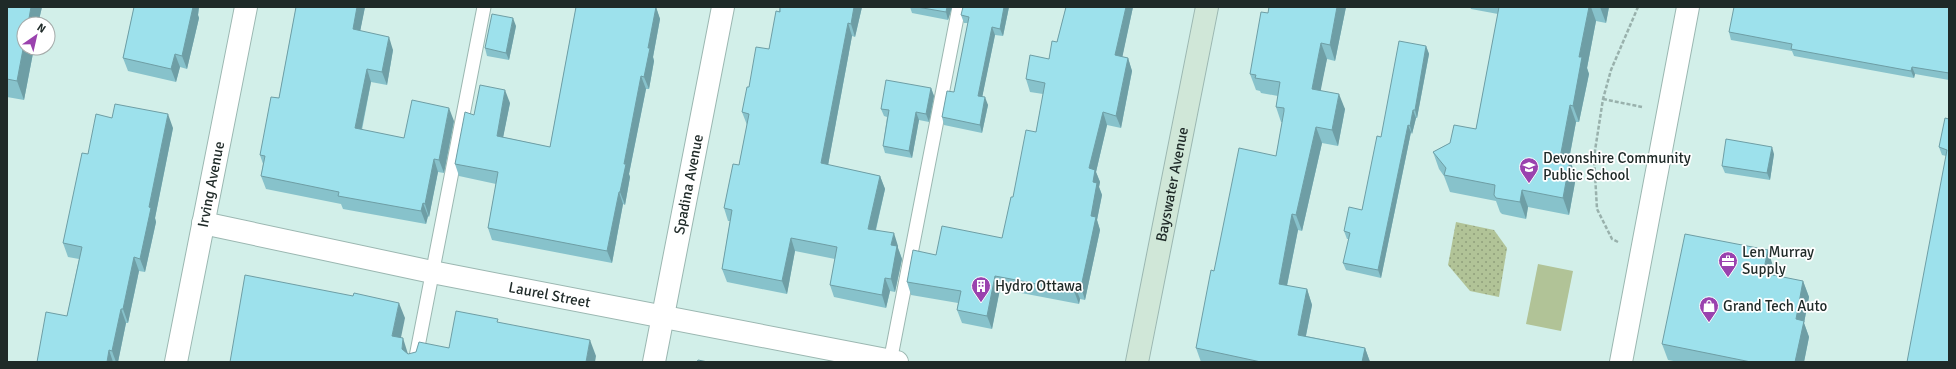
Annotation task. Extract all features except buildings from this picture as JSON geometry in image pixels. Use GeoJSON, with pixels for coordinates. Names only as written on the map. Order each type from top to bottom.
{"type":"FeatureCollection","features":[{"type":"Feature","properties":{"kind":"street","name":"Irving Avenue"},"geometry":{"type":"LineString","coordinates":[[176,362],[246,7]]}},
{"type":"Feature","properties":{"kind":"street","name":"Spadina Avenue"},"geometry":{"type":"LineString","coordinates":[[654,362],[723,7]]}},
{"type":"Feature","properties":{"kind":"street","name":"Bayswater Avenue"},"geometry":{"type":"LineString","coordinates":[[1138,362],[1207,7]]}},
{"type":"Feature","properties":{"kind":"street"},"geometry":{"type":"LineString","coordinates":[[1621,362],[1688,7]]}},
{"type":"Feature","properties":{"kind":"street","name":"Laurel Street"},"geometry":{"type":"LineString","coordinates":[[203,223],[432,272],[893,362]]}},
{"type":"Feature","properties":{"kind":"lane"},"geometry":{"type":"LineString","coordinates":[[415,362],[484,7]]}},
{"type":"Feature","properties":{"kind":"lane"},"geometry":{"type":"LineString","coordinates":[[893,362],[959,7]]}},
{"type":"Feature","properties":{"kind":"path"},"geometry":{"type":"LineString","coordinates":[[1638,7],[1611,70],[1603,99],[1594,157],[1597,209],[1612,239],[1642,252]]}},
{"type":"Feature","properties":{"kind":"path"},"geometry":{"type":"LineString","coordinates":[[1603,99],[1646,108]]}},
{"type":"Feature","properties":{"kind":"green space"},"geometry":{"type":"Polygon","coordinates":[[[1456,222],[1494,230],[1507,248],[1499,297],[1470,291],[1448,265],[1456,222]]]}},
{"type":"Feature","properties":{"kind":"green space"},"geometry":{"type":"Polygon","coordinates":[[[1538,264],[1573,271],[1561,331],[1526,324],[1538,264]]]}},
{"type":"Feature","properties":{"kind":"place","name":"Devonshire Community Public School"},"geometry":{"type":"Point","coordinates":[1529,184]}},
{"type":"Feature","properties":{"kind":"place","name":"Len Murray Supply"},"geometry":{"type":"Point","coordinates":[1728,278]}},
{"type":"Feature","properties":{"kind":"place","name":"Hydro Ottawa"},"geometry":{"type":"Point","coordinates":[981,303]}},
{"type":"Feature","properties":{"kind":"place","name":"Grand Tech Auto"},"geometry":{"type":"Point","coordinates":[1709,323]}}]}
